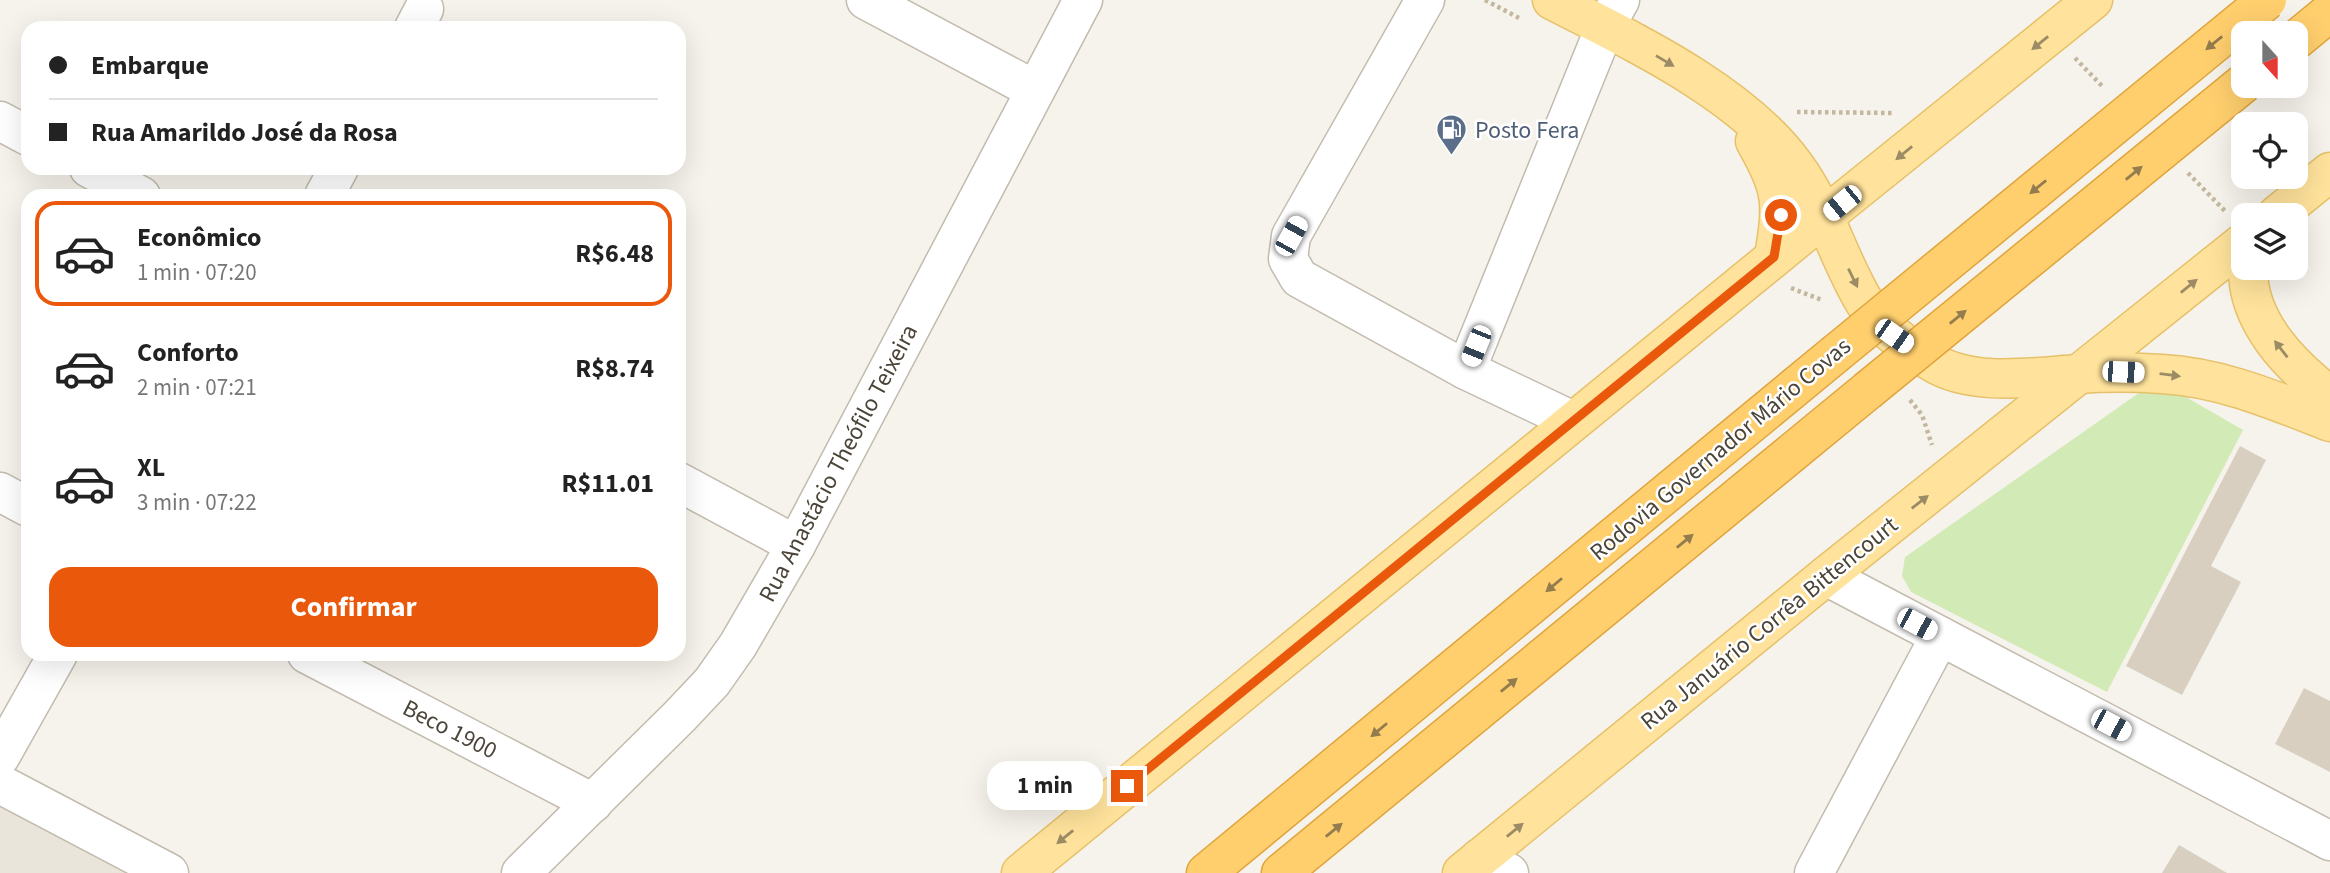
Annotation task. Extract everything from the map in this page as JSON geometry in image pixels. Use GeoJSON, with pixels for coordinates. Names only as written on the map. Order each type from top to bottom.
{"type":"FeatureCollection","features":[{"type":"Feature","properties":{"kind":"highway","name":"Rodovia Governador Mário Covas"},"geometry":{"type":"LineString","coordinates":[[1206,873],[2267,0]]}},
{"type":"Feature","properties":{"kind":"highway"},"geometry":{"type":"LineString","coordinates":[[2308,30],[2330,12]]}},
{"type":"Feature","properties":{"kind":"highway","name":"Rodovia Governador Mário Covas"},"geometry":{"type":"LineString","coordinates":[[1281,873],[2231,94]]}},
{"type":"Feature","properties":{"kind":"main road"},"geometry":{"type":"LineString","coordinates":[[1021,873],[1774,257],[2093,0]]}},
{"type":"Feature","properties":{"kind":"main road"},"geometry":{"type":"LineString","coordinates":[[1537,10],[1613,14],[1676,68],[1735,106],[1769,135],[1796,166],[1825,216],[1867,305],[1894,336],[1934,364],[1971,376],[2010,379],[2123,372],[2165,374],[2211,381],[2258,394],[2330,422]]}},
{"type":"Feature","properties":{"kind":"main road"},"geometry":{"type":"LineString","coordinates":[[1735,106],[1769,166],[1779,193],[1781,215],[1774,257]]}},
{"type":"Feature","properties":{"kind":"main road"},"geometry":{"type":"LineString","coordinates":[[2292,203],[2330,172]]}},
{"type":"Feature","properties":{"kind":"main road","name":"Rua Januário Corrêa Bittencourt"},"geometry":{"type":"LineString","coordinates":[[1484,868],[1826,576],[2231,252]]}},
{"type":"Feature","properties":{"kind":"main road"},"geometry":{"type":"LineString","coordinates":[[2251,280],[2256,312],[2281,350],[2306,377],[2330,396]]}},
{"type":"Feature","properties":{"kind":"street"},"geometry":{"type":"LineString","coordinates":[[866,0],[1035,90]]}},
{"type":"Feature","properties":{"kind":"street","name":"Rua Anastácio Theófilo Teixeira"},"geometry":{"type":"LineString","coordinates":[[521,873],[712,682],[760,610],[1083,0]]}},
{"type":"Feature","properties":{"kind":"street"},"geometry":{"type":"LineString","coordinates":[[1425,0],[1291,236],[1288,259],[1299,278],[1466,370],[1573,421]]}},
{"type":"Feature","properties":{"kind":"street"},"geometry":{"type":"LineString","coordinates":[[1466,370],[1613,14]]}},
{"type":"Feature","properties":{"kind":"street"},"geometry":{"type":"LineString","coordinates":[[0,121],[21,132]]}},
{"type":"Feature","properties":{"kind":"street"},"geometry":{"type":"LineString","coordinates":[[102,175],[128,189]]}},
{"type":"Feature","properties":{"kind":"street"},"geometry":{"type":"LineString","coordinates":[[686,486],[796,544]]}},
{"type":"Feature","properties":{"kind":"street"},"geometry":{"type":"LineString","coordinates":[[0,492],[21,503]]}},
{"type":"Feature","properties":{"kind":"street"},"geometry":{"type":"LineString","coordinates":[[1826,576],[2330,841]]}},
{"type":"Feature","properties":{"kind":"street"},"geometry":{"type":"LineString","coordinates":[[1814,873],[1940,636]]}},
{"type":"Feature","properties":{"kind":"street"},"geometry":{"type":"LineString","coordinates":[[0,757],[54,661]]}},
{"type":"Feature","properties":{"kind":"street","name":"Beco 1900"},"geometry":{"type":"LineString","coordinates":[[320,661],[593,803]]}},
{"type":"Feature","properties":{"kind":"street"},"geometry":{"type":"LineString","coordinates":[[0,784],[169,873]]}},
{"type":"Feature","properties":{"kind":"path"},"geometry":{"type":"LineString","coordinates":[[1485,0],[1537,10]]}},
{"type":"Feature","properties":{"kind":"path"},"geometry":{"type":"LineString","coordinates":[[1735,106],[1809,113],[1895,113]]}},
{"type":"Feature","properties":{"kind":"shaded area"},"geometry":{"type":"Polygon","coordinates":[[[0,807],[127,873],[0,873],[0,807]]]}},
{"type":"Feature","properties":{"kind":"green space"},"geometry":{"type":"Polygon","coordinates":[[[2146,388],[2179,393],[2243,430],[2107,692],[1911,592],[1902,576],[1905,557],[2146,388]]]}},
{"type":"Feature","properties":{"kind":"building"},"geometry":{"type":"Polygon","coordinates":[[[2240,446],[2266,460],[2211,566],[2241,582],[2182,695],[2126,666],[2240,446]]]}},
{"type":"Feature","properties":{"kind":"building"},"geometry":{"type":"Polygon","coordinates":[[[2304,688],[2330,701],[2330,772],[2275,744],[2304,688]]]}},
{"type":"Feature","properties":{"kind":"building"},"geometry":{"type":"Polygon","coordinates":[[[2179,845],[2227,873],[2162,873],[2179,845]]]}},
{"type":"Feature","properties":{"kind":"place","name":"Posto Fera"},"geometry":{"type":"Point","coordinates":[1452,157]}},
{"type":"Feature","properties":{"kind":"route"},"geometry":{"type":"LineString","coordinates":[[1127,786],[1774,257],[1781,215]]}}]}
